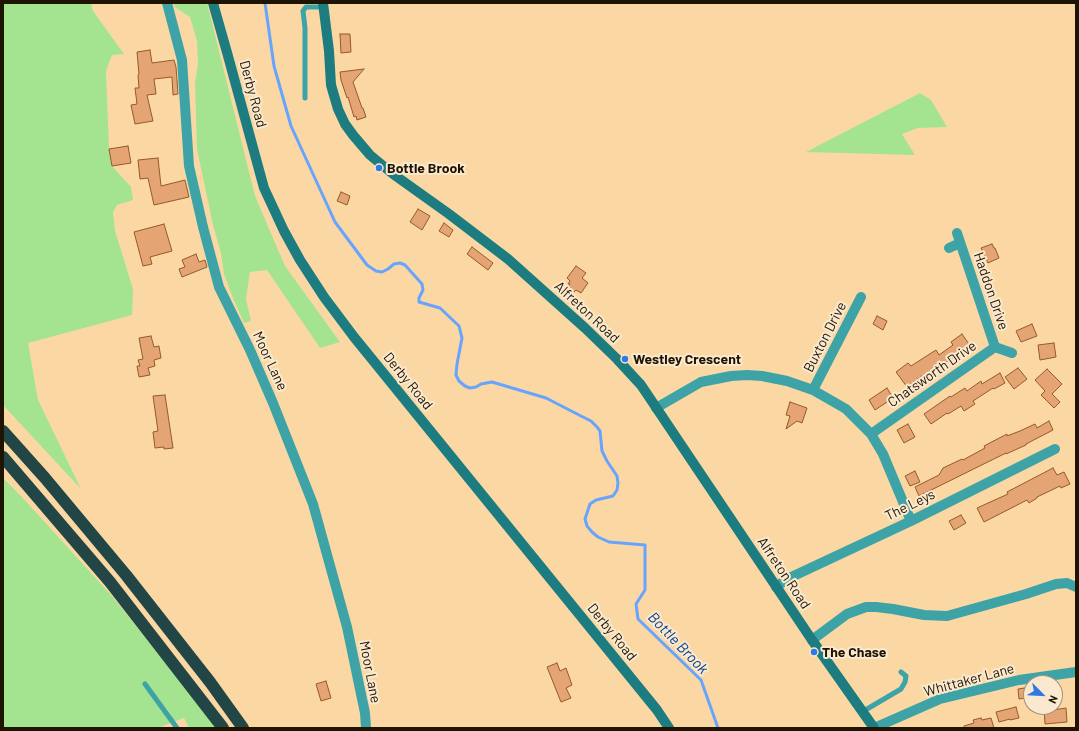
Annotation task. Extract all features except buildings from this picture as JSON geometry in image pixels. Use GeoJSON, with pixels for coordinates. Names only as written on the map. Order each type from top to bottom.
{"type":"FeatureCollection","features":[{"type":"Feature","properties":{"kind":"highway"},"geometry":{"type":"LineString","coordinates":[[3,431],[45,478],[126,575],[210,682],[243,728]]}},
{"type":"Feature","properties":{"kind":"highway"},"geometry":{"type":"LineString","coordinates":[[3,457],[110,582],[224,728]]}},
{"type":"Feature","properties":{"kind":"street","name":"Moor Lane"},"geometry":{"type":"LineString","coordinates":[[167,3],[182,60],[189,166],[219,287],[250,350],[273,403],[313,504],[347,627],[366,728]]}},
{"type":"Feature","properties":{"kind":"street","name":"Derby Road"},"geometry":{"type":"LineString","coordinates":[[212,3],[264,188],[284,231],[300,260],[324,298],[354,337],[657,710],[669,728]]}},
{"type":"Feature","properties":{"kind":"street","name":"Alfreton Road"},"geometry":{"type":"LineString","coordinates":[[324,5],[331,85],[338,109],[353,136],[370,155],[393,174],[508,259],[570,314],[617,359],[641,386],[812,640],[874,728]]}},
{"type":"Feature","properties":{"kind":"street","name":"Haddon Drive"},"geometry":{"type":"LineString","coordinates":[[957,233],[995,347]]}},
{"type":"Feature","properties":{"kind":"street","name":"Haddon Drive"},"geometry":{"type":"LineString","coordinates":[[949,248],[960,243]]}},
{"type":"Feature","properties":{"kind":"street","name":"Buxton Drive"},"geometry":{"type":"LineString","coordinates":[[813,390],[861,297]]}},
{"type":"Feature","properties":{"kind":"street","name":"Chatsworth Drive"},"geometry":{"type":"LineString","coordinates":[[871,434],[995,347],[1012,353]]}},
{"type":"Feature","properties":{"kind":"street"},"geometry":{"type":"LineString","coordinates":[[656,408],[701,382],[731,376],[762,376],[787,381],[813,390],[846,409],[871,434],[883,454],[912,520]]}},
{"type":"Feature","properties":{"kind":"street","name":"The Leys"},"geometry":{"type":"LineString","coordinates":[[776,586],[787,579],[912,520],[1055,449]]}},
{"type":"Feature","properties":{"kind":"street"},"geometry":{"type":"LineString","coordinates":[[812,640],[848,614],[866,607],[887,608],[924,615],[947,616],[1056,584],[1067,583],[1076,587]]}},
{"type":"Feature","properties":{"kind":"street","name":"Whittaker Lane"},"geometry":{"type":"LineString","coordinates":[[874,728],[940,699],[1019,680],[1076,672]]}},
{"type":"Feature","properties":{"kind":"lane"},"geometry":{"type":"LineString","coordinates":[[305,98],[306,45],[303,11],[306,7],[324,5]]}},
{"type":"Feature","properties":{"kind":"lane"},"geometry":{"type":"LineString","coordinates":[[862,712],[901,688],[905,682],[906,676],[901,672]]}},
{"type":"Feature","properties":{"kind":"lane"},"geometry":{"type":"LineString","coordinates":[[145,684],[176,728]]}},
{"type":"Feature","properties":{"kind":"green space"},"geometry":{"type":"Polygon","coordinates":[[[3,3],[91,3],[93,11],[124,54],[112,55],[106,71],[109,149],[112,166],[131,187],[133,200],[117,205],[113,212],[115,231],[133,289],[132,315],[28,343],[38,400],[81,489],[3,405],[3,3]]]}},
{"type":"Feature","properties":{"kind":"green space"},"geometry":{"type":"Polygon","coordinates":[[[173,3],[207,3],[255,196],[285,266],[340,342],[320,348],[267,270],[250,272],[246,299],[251,321],[244,323],[224,274],[221,253],[213,225],[197,149],[195,83],[198,64],[197,41],[190,17],[175,7],[173,3]]]}},
{"type":"Feature","properties":{"kind":"green space"},"geometry":{"type":"Polygon","coordinates":[[[920,93],[931,100],[947,127],[918,128],[902,134],[915,155],[806,152],[920,93]]]}},
{"type":"Feature","properties":{"kind":"green space"},"geometry":{"type":"Polygon","coordinates":[[[3,478],[112,596],[216,728],[189,728],[184,718],[157,728],[3,728],[3,478]]]}},
{"type":"Feature","properties":{"kind":"waterway","name":"Bottle Brook"},"geometry":{"type":"LineString","coordinates":[[265,3],[274,66],[291,126],[335,222],[367,265],[376,271],[382,272],[394,264],[400,263],[405,265],[422,284],[423,290],[419,298],[419,302],[440,308],[459,326],[462,338],[456,375],[459,381],[465,386],[470,388],[492,382],[546,398],[591,421],[600,431],[602,451],[617,476],[618,483],[617,490],[613,496],[596,500],[590,504],[585,519],[587,526],[598,537],[609,542],[645,545],[645,590],[636,604],[638,619],[701,680],[718,728]]}},
{"type":"Feature","properties":{"kind":"place","name":"Bottle Brook"},"geometry":{"type":"Point","coordinates":[379,168]}},
{"type":"Feature","properties":{"kind":"place","name":"Westley Crescent"},"geometry":{"type":"Point","coordinates":[625,359]}},
{"type":"Feature","properties":{"kind":"place","name":"The Chase"},"geometry":{"type":"Point","coordinates":[814,652]}}]}
